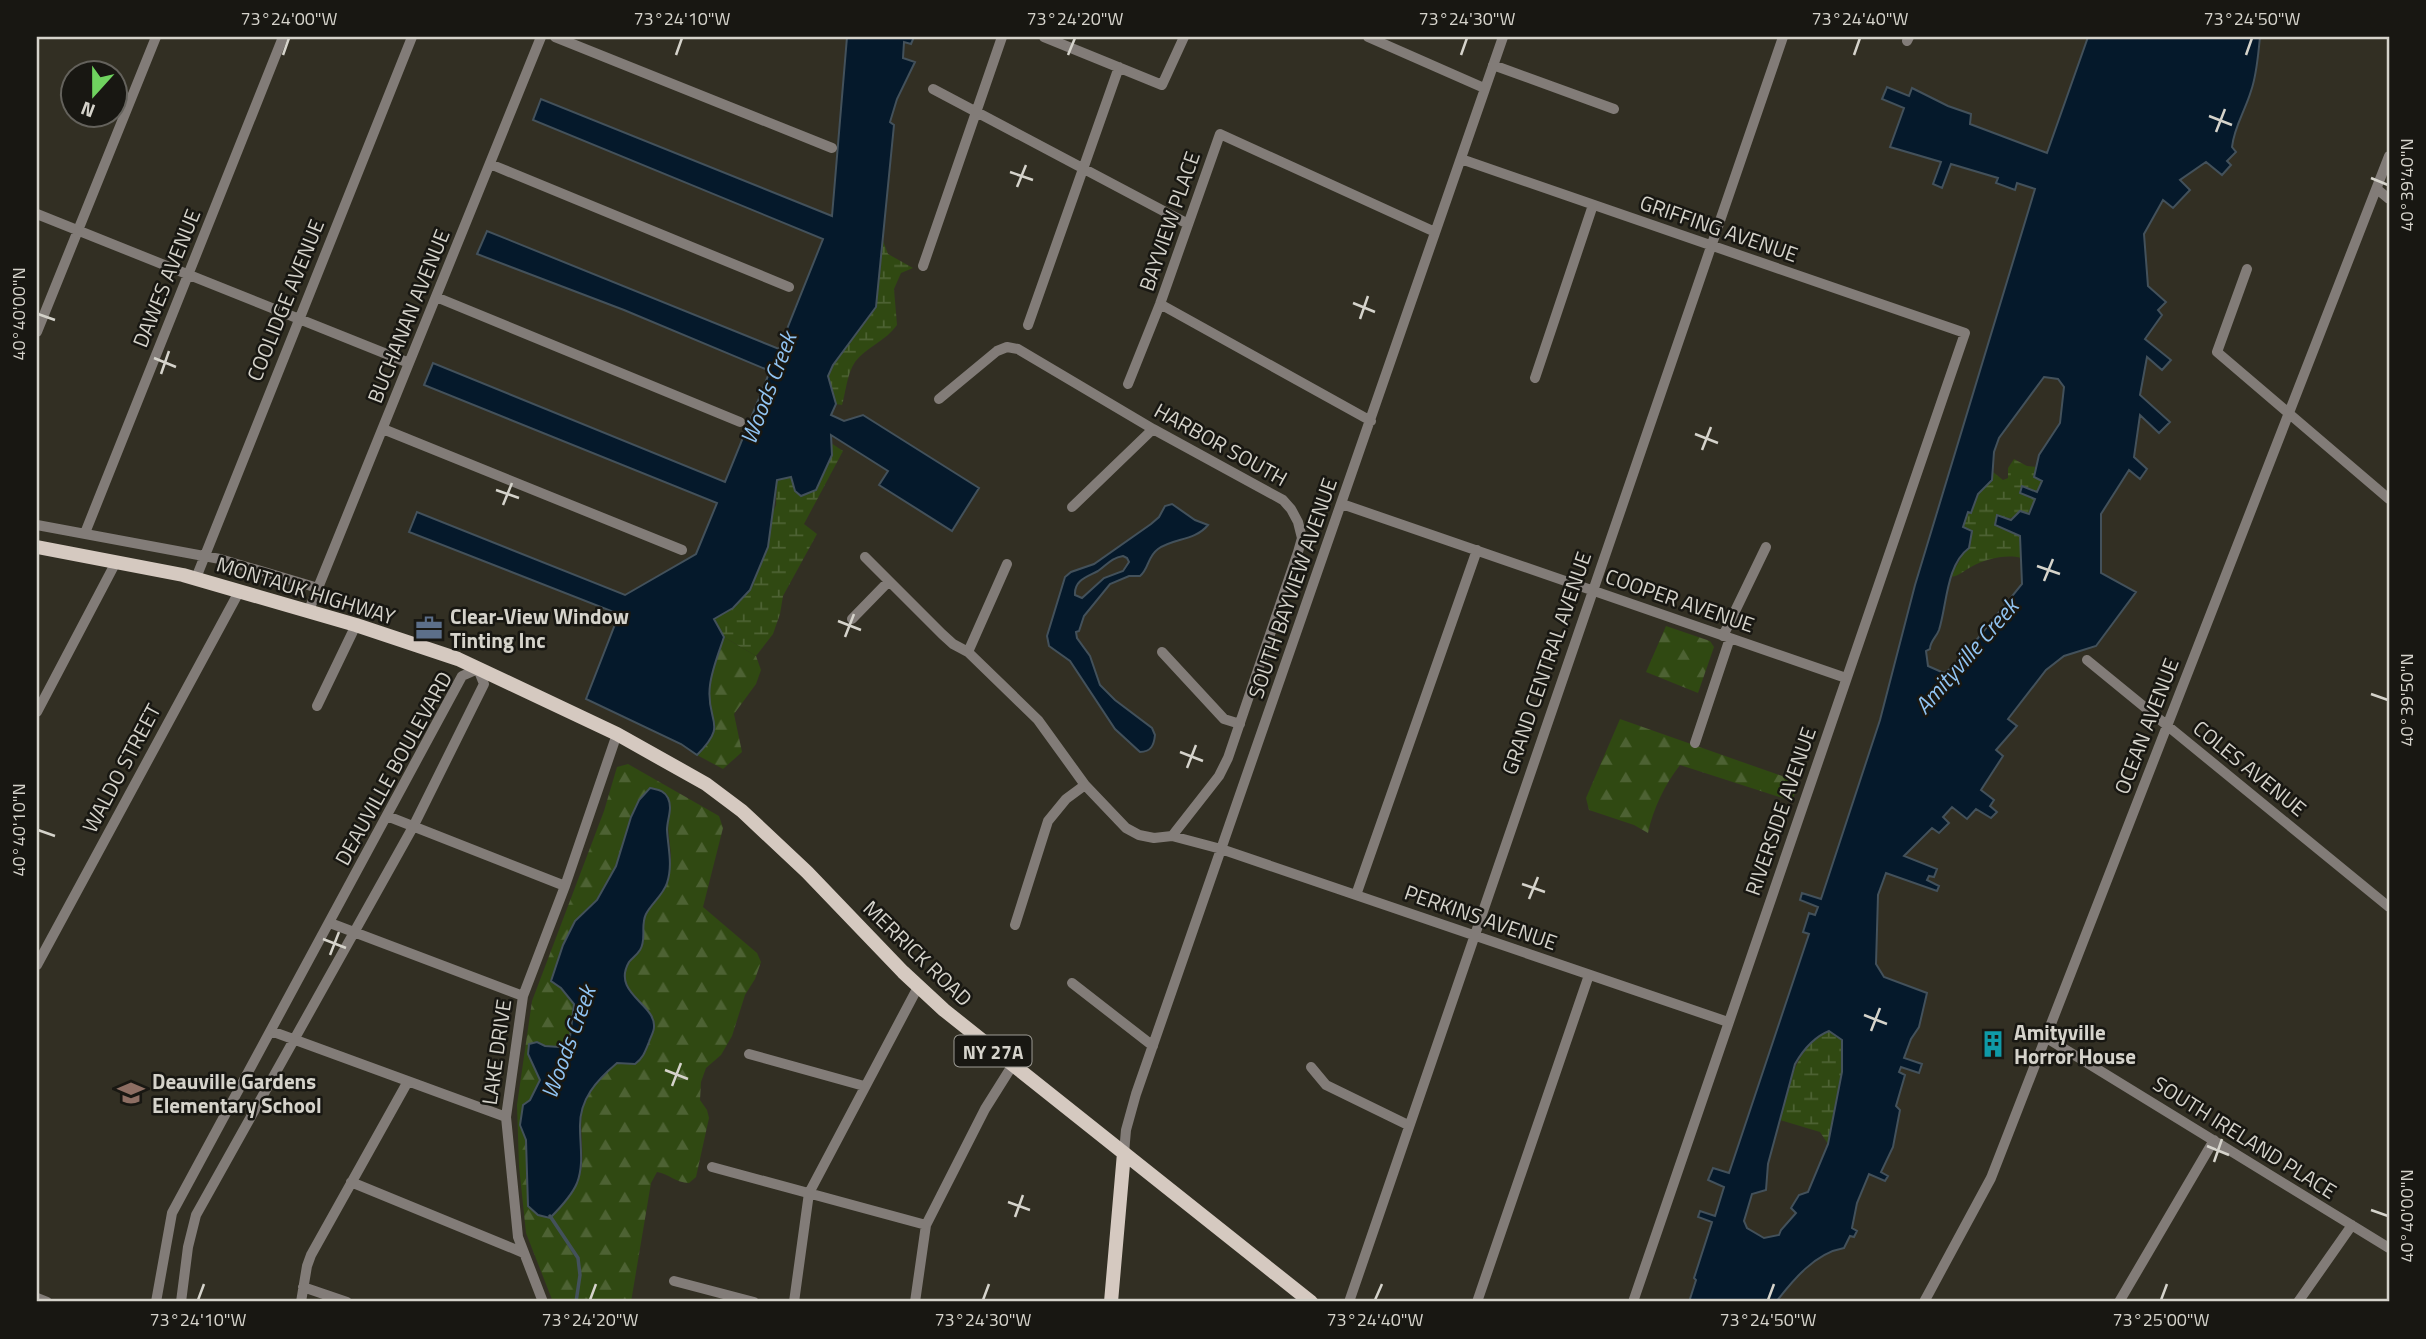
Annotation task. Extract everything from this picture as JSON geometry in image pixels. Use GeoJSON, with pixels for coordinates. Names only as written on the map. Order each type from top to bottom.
{"type":"FeatureCollection","features":[{"type":"Feature","properties":{"kind":"main road","name":"MONTAUK HIGHWAY"},"geometry":{"type":"LineString","coordinates":[[37,547],[195,578],[356,625],[478,668],[666,760]]}},
{"type":"Feature","properties":{"kind":"main road","name":"MERRICK ROAD"},"geometry":{"type":"LineString","coordinates":[[666,760],[714,789],[772,837],[918,987],[1012,1066],[1311,1302]]}},
{"type":"Feature","properties":{"kind":"main road"},"geometry":{"type":"LineString","coordinates":[[1111,1302],[1124,1153]]}},
{"type":"Feature","properties":{"kind":"street"},"geometry":{"type":"LineString","coordinates":[[37,332],[156,37]]}},
{"type":"Feature","properties":{"kind":"street","name":"DAWES AVENUE"},"geometry":{"type":"LineString","coordinates":[[85,533],[284,37]]}},
{"type":"Feature","properties":{"kind":"street","name":"COOLIDGE AVENUE"},"geometry":{"type":"LineString","coordinates":[[195,578],[412,37]]}},
{"type":"Feature","properties":{"kind":"street","name":"BUCHANAN AVENUE"},"geometry":{"type":"LineString","coordinates":[[309,610],[541,37]]}},
{"type":"Feature","properties":{"kind":"street"},"geometry":{"type":"LineString","coordinates":[[555,37],[832,148]]}},
{"type":"Feature","properties":{"kind":"street"},"geometry":{"type":"LineString","coordinates":[[923,266],[1002,37]]}},
{"type":"Feature","properties":{"kind":"street"},"geometry":{"type":"LineString","coordinates":[[1044,37],[1162,85],[1184,37]]}},
{"type":"Feature","properties":{"kind":"street"},"geometry":{"type":"LineString","coordinates":[[1368,37],[1484,88]]}},
{"type":"Feature","properties":{"kind":"street","name":"SOUTH BAYVIEW AVENUE"},"geometry":{"type":"LineString","coordinates":[[1124,1153],[1126,1130],[1153,1046],[1503,37]]}},
{"type":"Feature","properties":{"kind":"street","name":"GRAND CENTRAL AVENUE"},"geometry":{"type":"LineString","coordinates":[[1349,1302],[1591,590],[1783,37]]}},
{"type":"Feature","properties":{"kind":"street"},"geometry":{"type":"LineString","coordinates":[[1493,65],[1614,109]]}},
{"type":"Feature","properties":{"kind":"street"},"geometry":{"type":"LineString","coordinates":[[1028,325],[1119,67]]}},
{"type":"Feature","properties":{"kind":"street"},"geometry":{"type":"LineString","coordinates":[[933,89],[1188,224]]}},
{"type":"Feature","properties":{"kind":"street","name":"BAYVIEW PLACE"},"geometry":{"type":"LineString","coordinates":[[1128,384],[1160,304],[1220,134],[1436,232]]}},
{"type":"Feature","properties":{"kind":"street","name":"OCEAN AVENUE"},"geometry":{"type":"LineString","coordinates":[[1924,1302],[1991,1178],[2389,156]]}},
{"type":"Feature","properties":{"kind":"street","name":"GRIFFING AVENUE"},"geometry":{"type":"LineString","coordinates":[[1461,159],[1965,333]]}},
{"type":"Feature","properties":{"kind":"street"},"geometry":{"type":"LineString","coordinates":[[490,164],[789,287]]}},
{"type":"Feature","properties":{"kind":"street"},"geometry":{"type":"LineString","coordinates":[[2377,189],[2389,200]]}},
{"type":"Feature","properties":{"kind":"street"},"geometry":{"type":"LineString","coordinates":[[1535,378],[1593,205]]}},
{"type":"Feature","properties":{"kind":"street"},"geometry":{"type":"LineString","coordinates":[[37,214],[409,363]]}},
{"type":"Feature","properties":{"kind":"street"},"geometry":{"type":"LineString","coordinates":[[2247,269],[2217,352],[2389,499]]}},
{"type":"Feature","properties":{"kind":"street"},"geometry":{"type":"LineString","coordinates":[[436,297],[740,422]]}},
{"type":"Feature","properties":{"kind":"street"},"geometry":{"type":"LineString","coordinates":[[1160,304],[1371,421]]}},
{"type":"Feature","properties":{"kind":"street","name":"RIVERSIDE AVENUE"},"geometry":{"type":"LineString","coordinates":[[1633,1302],[1965,333]]}},
{"type":"Feature","properties":{"kind":"street","name":"HARBOR SOUTH"},"geometry":{"type":"LineString","coordinates":[[939,399],[997,351],[1007,347],[1018,349],[1153,429],[1283,500],[1298,522],[1301,538],[1298,552],[1240,724],[1219,776],[1172,836]]}},
{"type":"Feature","properties":{"kind":"street"},"geometry":{"type":"LineString","coordinates":[[383,429],[682,551]]}},
{"type":"Feature","properties":{"kind":"street"},"geometry":{"type":"LineString","coordinates":[[1072,506],[1153,429]]}},
{"type":"Feature","properties":{"kind":"street","name":"COOPER AVENUE"},"geometry":{"type":"LineString","coordinates":[[1342,504],[1846,678]]}},
{"type":"Feature","properties":{"kind":"street"},"geometry":{"type":"LineString","coordinates":[[37,525],[204,556],[318,588]]}},
{"type":"Feature","properties":{"kind":"street"},"geometry":{"type":"LineString","coordinates":[[1695,743],[1727,637],[1766,547]]}},
{"type":"Feature","properties":{"kind":"street"},"geometry":{"type":"LineString","coordinates":[[1356,895],[1476,551]]}},
{"type":"Feature","properties":{"kind":"street","name":"PERKINS AVENUE"},"geometry":{"type":"LineString","coordinates":[[865,557],[942,634],[968,652],[1038,720],[1085,785],[1126,828],[1139,835],[1154,838],[1172,836],[1221,849],[1728,1022]]}},
{"type":"Feature","properties":{"kind":"street"},"geometry":{"type":"LineString","coordinates":[[37,712],[116,562]]}},
{"type":"Feature","properties":{"kind":"street"},"geometry":{"type":"LineString","coordinates":[[968,652],[1007,564]]}},
{"type":"Feature","properties":{"kind":"street"},"geometry":{"type":"LineString","coordinates":[[852,619],[889,581]]}},
{"type":"Feature","properties":{"kind":"street","name":"WALDO STREET"},"geometry":{"type":"LineString","coordinates":[[37,965],[42,945],[240,590]]}},
{"type":"Feature","properties":{"kind":"street"},"geometry":{"type":"LineString","coordinates":[[317,706],[356,625]]}},
{"type":"Feature","properties":{"kind":"street"},"geometry":{"type":"LineString","coordinates":[[1162,652],[1224,719],[1240,724]]}},
{"type":"Feature","properties":{"kind":"street","name":"COLES AVENUE"},"geometry":{"type":"LineString","coordinates":[[2087,660],[2389,907]]}},
{"type":"Feature","properties":{"kind":"street","name":"DEAUVILLE BOULEVARD"},"geometry":{"type":"LineString","coordinates":[[156,1302],[172,1213],[462,676],[478,668],[484,684],[413,827],[196,1215],[188,1247],[181,1302]]}},
{"type":"Feature","properties":{"kind":"street","name":"LAKE DRIVE"},"geometry":{"type":"LineString","coordinates":[[543,1302],[518,1237],[506,1117],[523,996],[565,886],[617,734]]}},
{"type":"Feature","properties":{"kind":"street"},"geometry":{"type":"LineString","coordinates":[[1015,925],[1048,821],[1066,799],[1085,785]]}},
{"type":"Feature","properties":{"kind":"street"},"geometry":{"type":"LineString","coordinates":[[387,816],[565,886]]}},
{"type":"Feature","properties":{"kind":"street"},"geometry":{"type":"LineString","coordinates":[[330,923],[523,996]]}},
{"type":"Feature","properties":{"kind":"street"},"geometry":{"type":"LineString","coordinates":[[1477,1302],[1589,975]]}},
{"type":"Feature","properties":{"kind":"street"},"geometry":{"type":"LineString","coordinates":[[1072,983],[1153,1046]]}},
{"type":"Feature","properties":{"kind":"street"},"geometry":{"type":"LineString","coordinates":[[794,1302],[809,1193],[918,987]]}},
{"type":"Feature","properties":{"kind":"street"},"geometry":{"type":"LineString","coordinates":[[271,1031],[506,1117]]}},
{"type":"Feature","properties":{"kind":"street","name":"SOUTH IRELAND PLACE"},"geometry":{"type":"LineString","coordinates":[[2045,1037],[2389,1248]]}},
{"type":"Feature","properties":{"kind":"street"},"geometry":{"type":"LineString","coordinates":[[749,1054],[864,1086]]}},
{"type":"Feature","properties":{"kind":"street"},"geometry":{"type":"LineString","coordinates":[[915,1302],[926,1225],[985,1109],[1012,1066]]}},
{"type":"Feature","properties":{"kind":"street"},"geometry":{"type":"LineString","coordinates":[[1311,1067],[1326,1085],[1408,1125]]}},
{"type":"Feature","properties":{"kind":"street"},"geometry":{"type":"LineString","coordinates":[[301,1302],[311,1255],[407,1083]]}},
{"type":"Feature","properties":{"kind":"street"},"geometry":{"type":"LineString","coordinates":[[2119,1302],[2214,1140]]}},
{"type":"Feature","properties":{"kind":"street"},"geometry":{"type":"LineString","coordinates":[[712,1167],[926,1225]]}},
{"type":"Feature","properties":{"kind":"street"},"geometry":{"type":"LineString","coordinates":[[351,1182],[524,1254]]}},
{"type":"Feature","properties":{"kind":"street"},"geometry":{"type":"LineString","coordinates":[[2298,1302],[2352,1225]]}},
{"type":"Feature","properties":{"kind":"street"},"geometry":{"type":"LineString","coordinates":[[674,1281],[754,1302]]}},
{"type":"Feature","properties":{"kind":"street"},"geometry":{"type":"LineString","coordinates":[[303,1287],[347,1302]]}},
{"type":"Feature","properties":{"kind":"green space"},"geometry":{"type":"Polygon","coordinates":[[[883,241],[888,254],[913,268],[901,273],[894,289],[897,325],[855,362],[848,377],[842,405],[836,404],[828,376],[833,365],[876,307],[883,241]]]}},
{"type":"Feature","properties":{"kind":"green space"},"geometry":{"type":"Polygon","coordinates":[[[831,443],[843,451],[804,524],[817,534],[783,596],[773,634],[756,656],[724,637],[714,619],[733,608],[776,505],[777,480],[791,477],[795,491],[832,455],[831,443]]]}},
{"type":"Feature","properties":{"kind":"green space"},"geometry":{"type":"Polygon","coordinates":[[[2014,459],[2027,466],[2037,467],[2034,477],[2042,480],[2037,492],[2020,492],[2035,499],[2029,514],[2005,519],[1995,525],[2020,536],[2021,558],[2002,557],[1989,560],[1951,577],[1971,537],[1972,531],[1962,527],[1968,512],[1971,512],[1978,494],[1992,480],[1993,472],[2003,480],[2008,478],[2008,468],[2014,459]]]}},
{"type":"Feature","properties":{"kind":"green space"},"geometry":{"type":"Polygon","coordinates":[[[1666,626],[1710,641],[1714,647],[1698,693],[1646,672],[1666,626]]]}},
{"type":"Feature","properties":{"kind":"green space"},"geometry":{"type":"Polygon","coordinates":[[[724,637],[756,656],[761,670],[756,684],[734,714],[742,752],[723,769],[697,755],[707,744],[714,729],[709,698],[710,685],[724,637]]]}},
{"type":"Feature","properties":{"kind":"green space"},"geometry":{"type":"Polygon","coordinates":[[[1620,719],[1799,782],[1792,801],[1680,765],[1660,797],[1648,833],[1634,825],[1589,810],[1586,798],[1620,719]]]}},
{"type":"Feature","properties":{"kind":"green space"},"geometry":{"type":"Polygon","coordinates":[[[628,764],[719,816],[723,828],[703,907],[757,953],[761,962],[745,995],[732,1036],[721,1055],[706,1068],[701,1082],[700,1100],[709,1118],[696,1177],[689,1183],[684,1183],[657,1172],[651,1183],[631,1302],[553,1302],[526,1233],[519,1166],[517,1105],[532,1001],[604,811],[617,767],[628,764]],[[670,808],[631,817],[616,866],[597,900],[575,921],[561,988],[574,1004],[570,1037],[559,1047],[545,1046],[537,1042],[528,1054],[540,1080],[522,1110],[528,1206],[550,1218],[572,1193],[581,1172],[582,1112],[590,1089],[617,1063],[635,1064],[650,1014],[630,992],[625,978],[629,961],[640,948],[648,911],[662,892],[668,876],[671,856],[668,827],[670,808]]]}},
{"type":"Feature","properties":{"kind":"green space"},"geometry":{"type":"Polygon","coordinates":[[[1829,1031],[1842,1040],[1842,1072],[1828,1144],[1820,1132],[1780,1120],[1800,1057],[1817,1038],[1829,1031]]]}},
{"type":"Feature","properties":{"kind":"water"},"geometry":{"type":"Polygon","coordinates":[[[847,37],[914,37],[911,44],[904,42],[903,58],[915,62],[897,99],[890,122],[894,125],[876,307],[833,365],[828,376],[836,404],[831,415],[844,421],[863,415],[979,488],[952,531],[879,485],[888,471],[831,435],[832,455],[816,490],[801,496],[795,491],[791,477],[777,480],[768,547],[750,590],[733,608],[714,619],[724,637],[710,685],[709,698],[714,728],[707,744],[697,755],[681,744],[586,699],[619,614],[409,532],[417,512],[625,595],[696,554],[717,503],[424,385],[433,363],[725,482],[770,371],[624,310],[477,254],[487,231],[779,349],[823,239],[533,120],[541,99],[832,216],[847,37]]]}},
{"type":"Feature","properties":{"kind":"water","name":"Amityville Creek"},"geometry":{"type":"Polygon","coordinates":[[[2088,37],[2260,37],[2253,85],[2233,140],[2232,147],[2236,152],[2227,161],[2231,165],[2222,175],[2206,162],[2180,180],[2190,190],[2173,208],[2163,200],[2144,234],[2148,286],[2166,302],[2158,310],[2162,315],[2145,339],[2171,360],[2162,370],[2147,357],[2140,395],[2170,422],[2159,433],[2140,415],[2134,457],[2147,469],[2140,479],[2129,470],[2101,514],[2101,573],[2136,592],[2096,646],[2064,656],[2046,670],[2008,719],[2017,726],[1996,750],[2003,756],[1981,790],[1994,800],[1990,806],[1997,812],[1991,818],[1976,809],[1967,819],[1952,807],[1943,817],[1949,823],[1939,833],[1932,828],[1904,856],[1937,869],[1934,877],[1929,876],[1927,880],[1939,886],[1937,891],[1886,873],[1878,895],[1876,964],[1884,977],[1927,993],[1919,1027],[1904,1058],[1922,1064],[1919,1073],[1901,1067],[1899,1072],[1905,1075],[1896,1106],[1900,1110],[1893,1147],[1881,1172],[1888,1176],[1885,1181],[1869,1174],[1857,1203],[1852,1228],[1857,1231],[1854,1237],[1850,1236],[1844,1248],[1814,1261],[1776,1302],[1689,1302],[1712,1222],[1698,1217],[1700,1211],[1715,1216],[1724,1187],[1708,1180],[1713,1168],[1729,1173],[1809,934],[1803,932],[1809,913],[1815,915],[1818,907],[1800,900],[1802,893],[1821,899],[1880,720],[1915,585],[2035,189],[2017,183],[2015,190],[1996,183],[1998,178],[1951,164],[1942,188],[1933,184],[1941,162],[1890,147],[1904,108],[1882,99],[1887,87],[1909,96],[1912,88],[1971,114],[1970,124],[2047,153],[2088,37]],[[2044,377],[1999,438],[1994,452],[1992,480],[1978,494],[1971,513],[1968,512],[1963,527],[1972,531],[1969,548],[1956,564],[1948,586],[1939,630],[1930,649],[1926,651],[1928,666],[1944,673],[1957,664],[2022,584],[2020,536],[1995,525],[1997,515],[2011,520],[2020,511],[2029,514],[2035,499],[2020,493],[2022,486],[2037,492],[2042,481],[2034,477],[2039,455],[2060,423],[2064,387],[2058,379],[2044,377]],[[1829,1031],[1809,1044],[1795,1064],[1768,1164],[1766,1190],[1752,1194],[1744,1221],[1747,1228],[1764,1238],[1779,1235],[1796,1213],[1791,1208],[1799,1195],[1808,1192],[1828,1144],[1842,1072],[1842,1040],[1829,1031]]]}},
{"type":"Feature","properties":{"kind":"water"},"geometry":{"type":"Polygon","coordinates":[[[1172,504],[1195,520],[1208,525],[1197,534],[1158,549],[1140,576],[1129,576],[1110,584],[1084,616],[1079,631],[1076,632],[1077,638],[1090,656],[1100,685],[1152,728],[1155,735],[1153,745],[1147,751],[1140,752],[1115,729],[1070,661],[1049,646],[1047,636],[1065,577],[1071,572],[1094,564],[1151,524],[1165,506],[1172,504]],[[1115,558],[1082,580],[1075,590],[1075,595],[1082,598],[1104,578],[1123,571],[1129,562],[1127,558],[1115,558]]]}},
{"type":"Feature","properties":{"kind":"water"},"geometry":{"type":"Polygon","coordinates":[[[650,788],[663,792],[669,802],[667,830],[670,870],[665,887],[644,919],[642,946],[629,962],[625,973],[630,990],[653,1019],[654,1029],[640,1059],[635,1064],[617,1063],[596,1083],[586,1099],[580,1118],[581,1162],[577,1183],[550,1218],[538,1215],[528,1206],[526,1140],[520,1125],[523,1105],[530,1100],[540,1080],[528,1054],[529,1044],[537,1042],[545,1046],[559,1047],[570,1037],[574,1004],[561,988],[551,981],[563,945],[575,921],[597,900],[616,866],[639,800],[650,788]]]}},
{"type":"Feature","properties":{"kind":"waterway","name":"Woods Creek"},"geometry":{"type":"LineString","coordinates":[[550,1216],[578,1258],[580,1275],[576,1302]]}},
{"type":"Feature","properties":{"kind":"place","name":"Clear-View Window Tinting Inc"},"geometry":{"type":"Point","coordinates":[429,628]}},
{"type":"Feature","properties":{"kind":"place","name":"Amityville Horror House"},"geometry":{"type":"Point","coordinates":[1993,1044]}},
{"type":"Feature","properties":{"kind":"place","name":"Deauville Gardens Elementary School"},"geometry":{"type":"Point","coordinates":[131,1093]}}]}
